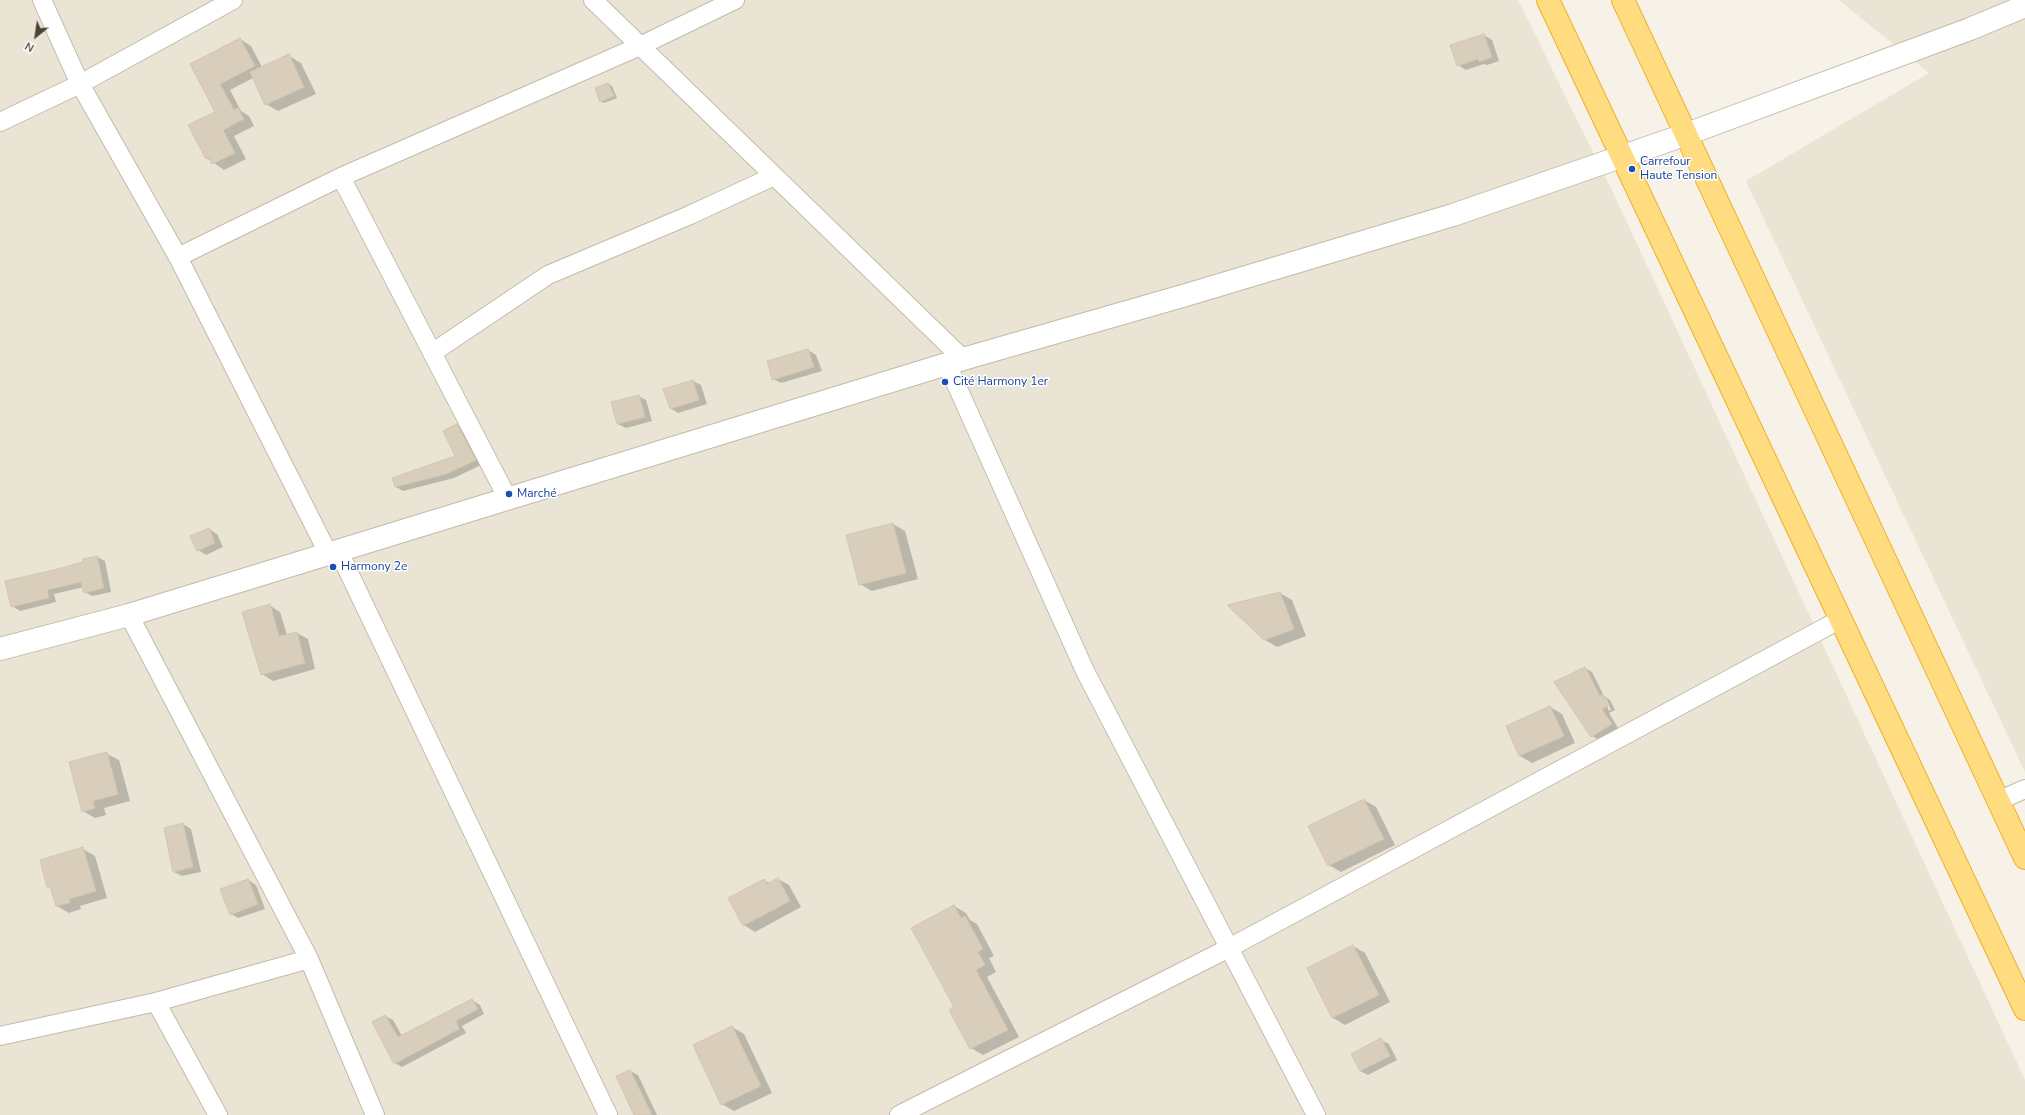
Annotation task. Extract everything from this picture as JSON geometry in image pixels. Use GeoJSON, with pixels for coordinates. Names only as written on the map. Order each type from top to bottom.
{"type":"FeatureCollection","features":[{"type":"Feature","properties":{"kind":"highway"},"geometry":{"type":"LineString","coordinates":[[1548,0],[2025,1009]]}},
{"type":"Feature","properties":{"kind":"highway"},"geometry":{"type":"LineString","coordinates":[[1623,0],[2025,858]]}},
{"type":"Feature","properties":{"kind":"street"},"geometry":{"type":"LineString","coordinates":[[42,0],[80,84],[178,257],[333,551],[608,1115]]}},
{"type":"Feature","properties":{"kind":"street"},"geometry":{"type":"LineString","coordinates":[[0,122],[80,84],[233,0]]}},
{"type":"Feature","properties":{"kind":"street"},"geometry":{"type":"LineString","coordinates":[[593,0],[774,176],[955,361],[1085,671],[1316,1115]]}},
{"type":"Feature","properties":{"kind":"street"},"geometry":{"type":"LineString","coordinates":[[178,257],[342,177],[640,46],[735,0]]}},
{"type":"Feature","properties":{"kind":"street"},"geometry":{"type":"LineString","coordinates":[[0,649],[129,615],[333,551],[508,499],[955,361],[1453,215],[1687,134],[1970,29],[2025,6]]}},
{"type":"Feature","properties":{"kind":"street"},"geometry":{"type":"LineString","coordinates":[[432,353],[548,275],[690,215],[774,176]]}},
{"type":"Feature","properties":{"kind":"street"},"geometry":{"type":"LineString","coordinates":[[342,177],[508,499]]}},
{"type":"Feature","properties":{"kind":"street"},"geometry":{"type":"LineString","coordinates":[[129,615],[309,959],[375,1115]]}},
{"type":"Feature","properties":{"kind":"street"},"geometry":{"type":"LineString","coordinates":[[899,1115],[1229,948],[1841,619]]}},
{"type":"Feature","properties":{"kind":"street"},"geometry":{"type":"LineString","coordinates":[[1998,802],[2025,789]]}},
{"type":"Feature","properties":{"kind":"street"},"geometry":{"type":"LineString","coordinates":[[0,1036],[156,1002],[309,959]]}},
{"type":"Feature","properties":{"kind":"street"},"geometry":{"type":"LineString","coordinates":[[156,1002],[218,1115]]}},
{"type":"Feature","properties":{"kind":"shaded area"},"geometry":{"type":"Polygon","coordinates":[[[0,0],[1518,0],[1618,203],[2025,1080],[2025,1115],[0,1115],[0,0]]]}},
{"type":"Feature","properties":{"kind":"shaded area"},"geometry":{"type":"Polygon","coordinates":[[[1839,0],[2025,0],[2025,772],[1746,181],[1929,73],[1839,0]]]}},
{"type":"Feature","properties":{"kind":"building"},"geometry":{"type":"Polygon","coordinates":[[[1484,34],[1492,57],[1479,62],[1478,59],[1457,66],[1450,45],[1484,34]]]}},
{"type":"Feature","properties":{"kind":"building"},"geometry":{"type":"Polygon","coordinates":[[[240,38],[255,66],[220,84],[234,110],[238,108],[244,119],[223,130],[235,153],[212,164],[209,157],[206,159],[188,125],[215,112],[190,64],[240,38]]]}},
{"type":"Feature","properties":{"kind":"building"},"geometry":{"type":"Polygon","coordinates":[[[289,54],[304,87],[265,105],[250,72],[289,54]]]}},
{"type":"Feature","properties":{"kind":"building"},"geometry":{"type":"Polygon","coordinates":[[[608,83],[614,96],[600,102],[595,88],[608,83]]]}},
{"type":"Feature","properties":{"kind":"building"},"geometry":{"type":"Polygon","coordinates":[[[808,349],[814,367],[772,380],[767,361],[808,349]]]}},
{"type":"Feature","properties":{"kind":"building"},"geometry":{"type":"Polygon","coordinates":[[[693,380],[699,400],[670,409],[663,389],[693,380]]]}},
{"type":"Feature","properties":{"kind":"building"},"geometry":{"type":"Polygon","coordinates":[[[639,395],[645,417],[617,424],[611,402],[639,395]]]}},
{"type":"Feature","properties":{"kind":"building"},"geometry":{"type":"Polygon","coordinates":[[[457,424],[476,460],[446,474],[395,487],[392,478],[455,456],[443,431],[457,424]]]}},
{"type":"Feature","properties":{"kind":"building"},"geometry":{"type":"Polygon","coordinates":[[[893,523],[906,573],[859,585],[846,535],[893,523]]]}},
{"type":"Feature","properties":{"kind":"building"},"geometry":{"type":"Polygon","coordinates":[[[209,528],[215,543],[197,551],[190,536],[209,528]]]}},
{"type":"Feature","properties":{"kind":"building"},"geometry":{"type":"Polygon","coordinates":[[[97,556],[104,588],[84,593],[81,582],[47,590],[49,598],[11,607],[5,581],[58,569],[83,562],[82,559],[97,556]]]}},
{"type":"Feature","properties":{"kind":"building"},"geometry":{"type":"Polygon","coordinates":[[[1280,592],[1294,629],[1264,640],[1227,605],[1280,592]]]}},
{"type":"Feature","properties":{"kind":"building"},"geometry":{"type":"Polygon","coordinates":[[[270,604],[279,636],[297,632],[305,663],[261,675],[242,612],[270,604]]]}},
{"type":"Feature","properties":{"kind":"building"},"geometry":{"type":"Polygon","coordinates":[[[1585,667],[1600,696],[1603,694],[1608,706],[1602,709],[1612,724],[1591,737],[1554,682],[1585,667]]]}},
{"type":"Feature","properties":{"kind":"building"},"geometry":{"type":"Polygon","coordinates":[[[1550,706],[1564,736],[1519,756],[1506,726],[1550,706]]]}},
{"type":"Feature","properties":{"kind":"building"},"geometry":{"type":"Polygon","coordinates":[[[107,752],[118,794],[93,801],[95,808],[82,812],[69,762],[107,752]]]}},
{"type":"Feature","properties":{"kind":"building"},"geometry":{"type":"Polygon","coordinates":[[[1364,799],[1384,839],[1328,866],[1308,826],[1364,799]]]}},
{"type":"Feature","properties":{"kind":"building"},"geometry":{"type":"Polygon","coordinates":[[[183,823],[193,867],[173,872],[164,828],[183,823]]]}},
{"type":"Feature","properties":{"kind":"building"},"geometry":{"type":"Polygon","coordinates":[[[83,847],[96,891],[69,899],[70,903],[56,906],[50,886],[47,887],[40,860],[83,847]]]}},
{"type":"Feature","properties":{"kind":"building"},"geometry":{"type":"Polygon","coordinates":[[[778,878],[790,901],[743,926],[728,898],[764,879],[767,884],[778,878]]]}},
{"type":"Feature","properties":{"kind":"building"},"geometry":{"type":"Polygon","coordinates":[[[248,879],[258,904],[230,915],[220,889],[248,879]]]}},
{"type":"Feature","properties":{"kind":"building"},"geometry":{"type":"Polygon","coordinates":[[[954,905],[961,918],[965,916],[983,949],[978,952],[985,965],[976,970],[1008,1030],[970,1049],[949,1010],[954,1007],[911,928],[954,905]]]}},
{"type":"Feature","properties":{"kind":"building"},"geometry":{"type":"Polygon","coordinates":[[[1353,945],[1379,995],[1332,1018],[1307,968],[1353,945]]]}},
{"type":"Feature","properties":{"kind":"building"},"geometry":{"type":"Polygon","coordinates":[[[472,999],[478,1009],[456,1021],[459,1029],[394,1064],[372,1022],[385,1015],[398,1037],[472,999]]]}},
{"type":"Feature","properties":{"kind":"building"},"geometry":{"type":"Polygon","coordinates":[[[732,1026],[761,1086],[721,1105],[693,1045],[732,1026]]]}},
{"type":"Feature","properties":{"kind":"building"},"geometry":{"type":"Polygon","coordinates":[[[1381,1038],[1390,1056],[1360,1071],[1351,1054],[1381,1038]]]}},
{"type":"Feature","properties":{"kind":"building"},"geometry":{"type":"Polygon","coordinates":[[[630,1070],[652,1115],[634,1115],[616,1076],[630,1070]]]}},
{"type":"Feature","properties":{"kind":"place","name":"Carrefour Haute Tension"},"geometry":{"type":"Point","coordinates":[1632,169]}},
{"type":"Feature","properties":{"kind":"place","name":"Cité Harmony 1er"},"geometry":{"type":"Point","coordinates":[945,382]}},
{"type":"Feature","properties":{"kind":"place","name":"Marché"},"geometry":{"type":"Point","coordinates":[509,494]}},
{"type":"Feature","properties":{"kind":"place","name":"Harmony 2e"},"geometry":{"type":"Point","coordinates":[333,567]}}]}
